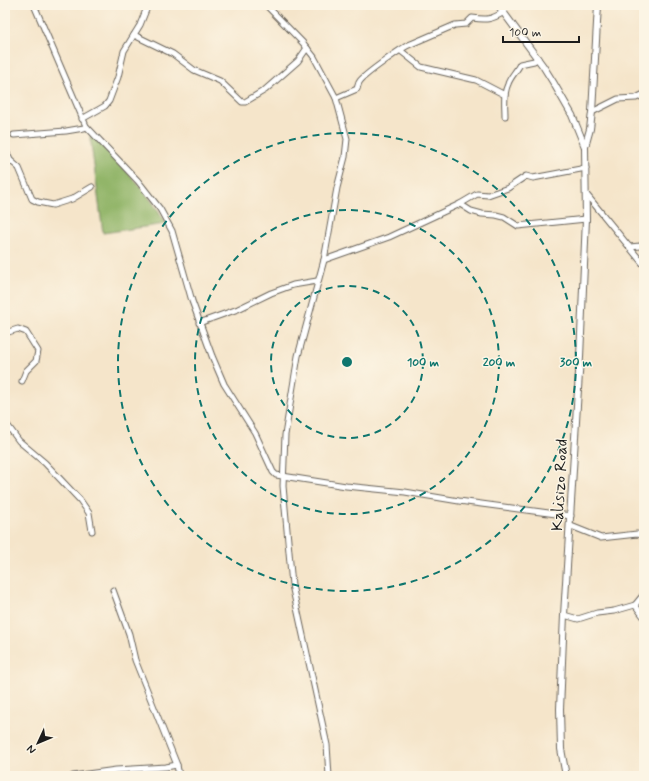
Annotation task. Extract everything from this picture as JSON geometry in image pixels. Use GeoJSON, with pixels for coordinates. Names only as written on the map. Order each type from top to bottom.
{"type":"FeatureCollection","features":[{"type":"Feature","properties":{"kind":"street"},"geometry":{"type":"LineString","coordinates":[[34,5],[82,119],[90,131],[138,181],[160,209],[172,231],[192,301],[212,356],[224,384],[255,433],[271,468],[276,475],[346,486],[405,492],[571,516]]}},
{"type":"Feature","properties":{"kind":"street"},"geometry":{"type":"LineString","coordinates":[[82,119],[105,106],[109,101],[118,77],[124,51],[140,24],[148,5]]}},
{"type":"Feature","properties":{"kind":"street"},"geometry":{"type":"LineString","coordinates":[[266,5],[307,48],[322,71],[336,98],[347,139],[345,157],[337,188],[324,260],[298,356],[285,435],[283,476],[292,585],[327,745],[329,776]]}},
{"type":"Feature","properties":{"kind":"street"},"geometry":{"type":"LineString","coordinates":[[498,5],[550,76],[572,115],[585,147]]}},
{"type":"Feature","properties":{"kind":"street"},"geometry":{"type":"LineString","coordinates":[[585,147],[590,129],[592,112],[598,5]]}},
{"type":"Feature","properties":{"kind":"street"},"geometry":{"type":"LineString","coordinates":[[336,98],[357,89],[358,82],[375,67],[401,51],[407,45],[455,25],[466,24],[472,18],[487,20],[504,12]]}},
{"type":"Feature","properties":{"kind":"street"},"geometry":{"type":"LineString","coordinates":[[134,35],[173,54],[194,70],[220,81],[242,102],[245,102],[265,90],[298,62],[307,48]]}},
{"type":"Feature","properties":{"kind":"street"},"geometry":{"type":"LineString","coordinates":[[401,51],[420,67],[476,80],[505,94]]}},
{"type":"Feature","properties":{"kind":"street"},"geometry":{"type":"LineString","coordinates":[[505,116],[504,102],[508,82],[520,64],[534,61],[538,58]]}},
{"type":"Feature","properties":{"kind":"street"},"geometry":{"type":"LineString","coordinates":[[592,112],[618,99],[636,98],[644,94]]}},
{"type":"Feature","properties":{"kind":"street"},"geometry":{"type":"LineString","coordinates":[[14,135],[84,128]]}},
{"type":"Feature","properties":{"kind":"street","name":"Kalisizo Road"},"geometry":{"type":"LineString","coordinates":[[566,776],[560,732],[564,615],[580,356],[586,219],[585,147]]}},
{"type":"Feature","properties":{"kind":"street"},"geometry":{"type":"LineString","coordinates":[[5,149],[10,160],[19,168],[32,199],[38,202],[53,205],[72,199],[92,187]]}},
{"type":"Feature","properties":{"kind":"street"},"geometry":{"type":"LineString","coordinates":[[324,260],[389,237],[460,204],[477,194],[488,195],[508,188],[526,176],[534,178],[586,168]]}},
{"type":"Feature","properties":{"kind":"street"},"geometry":{"type":"LineString","coordinates":[[586,194],[644,265]]}},
{"type":"Feature","properties":{"kind":"street"},"geometry":{"type":"LineString","coordinates":[[460,204],[482,214],[496,214],[504,217],[518,226],[586,219]]}},
{"type":"Feature","properties":{"kind":"street"},"geometry":{"type":"LineString","coordinates":[[630,247],[644,244]]}},
{"type":"Feature","properties":{"kind":"street"},"geometry":{"type":"LineString","coordinates":[[200,323],[238,309],[271,293],[293,285],[318,281]]}},
{"type":"Feature","properties":{"kind":"street"},"geometry":{"type":"LineString","coordinates":[[5,333],[18,329],[26,332],[38,351],[36,361],[26,371],[22,381]]}},
{"type":"Feature","properties":{"kind":"street"},"geometry":{"type":"LineString","coordinates":[[5,422],[19,441],[46,463],[80,500],[90,513],[92,531]]}},
{"type":"Feature","properties":{"kind":"street"},"geometry":{"type":"LineString","coordinates":[[570,526],[601,538],[619,535],[643,535]]}},
{"type":"Feature","properties":{"kind":"street"},"geometry":{"type":"LineString","coordinates":[[113,590],[129,634],[135,660],[177,765],[179,776]]}},
{"type":"Feature","properties":{"kind":"street"},"geometry":{"type":"LineString","coordinates":[[564,615],[578,619],[597,613],[614,611],[635,605],[644,594]]}},
{"type":"Feature","properties":{"kind":"street"},"geometry":{"type":"LineString","coordinates":[[635,605],[644,617]]}},
{"type":"Feature","properties":{"kind":"street"},"geometry":{"type":"LineString","coordinates":[[73,776],[116,770],[166,768],[177,765]]}},
{"type":"Feature","properties":{"kind":"green space"},"geometry":{"type":"Polygon","coordinates":[[[90,136],[97,140],[143,190],[152,201],[165,224],[103,233],[90,136]]]}}]}
